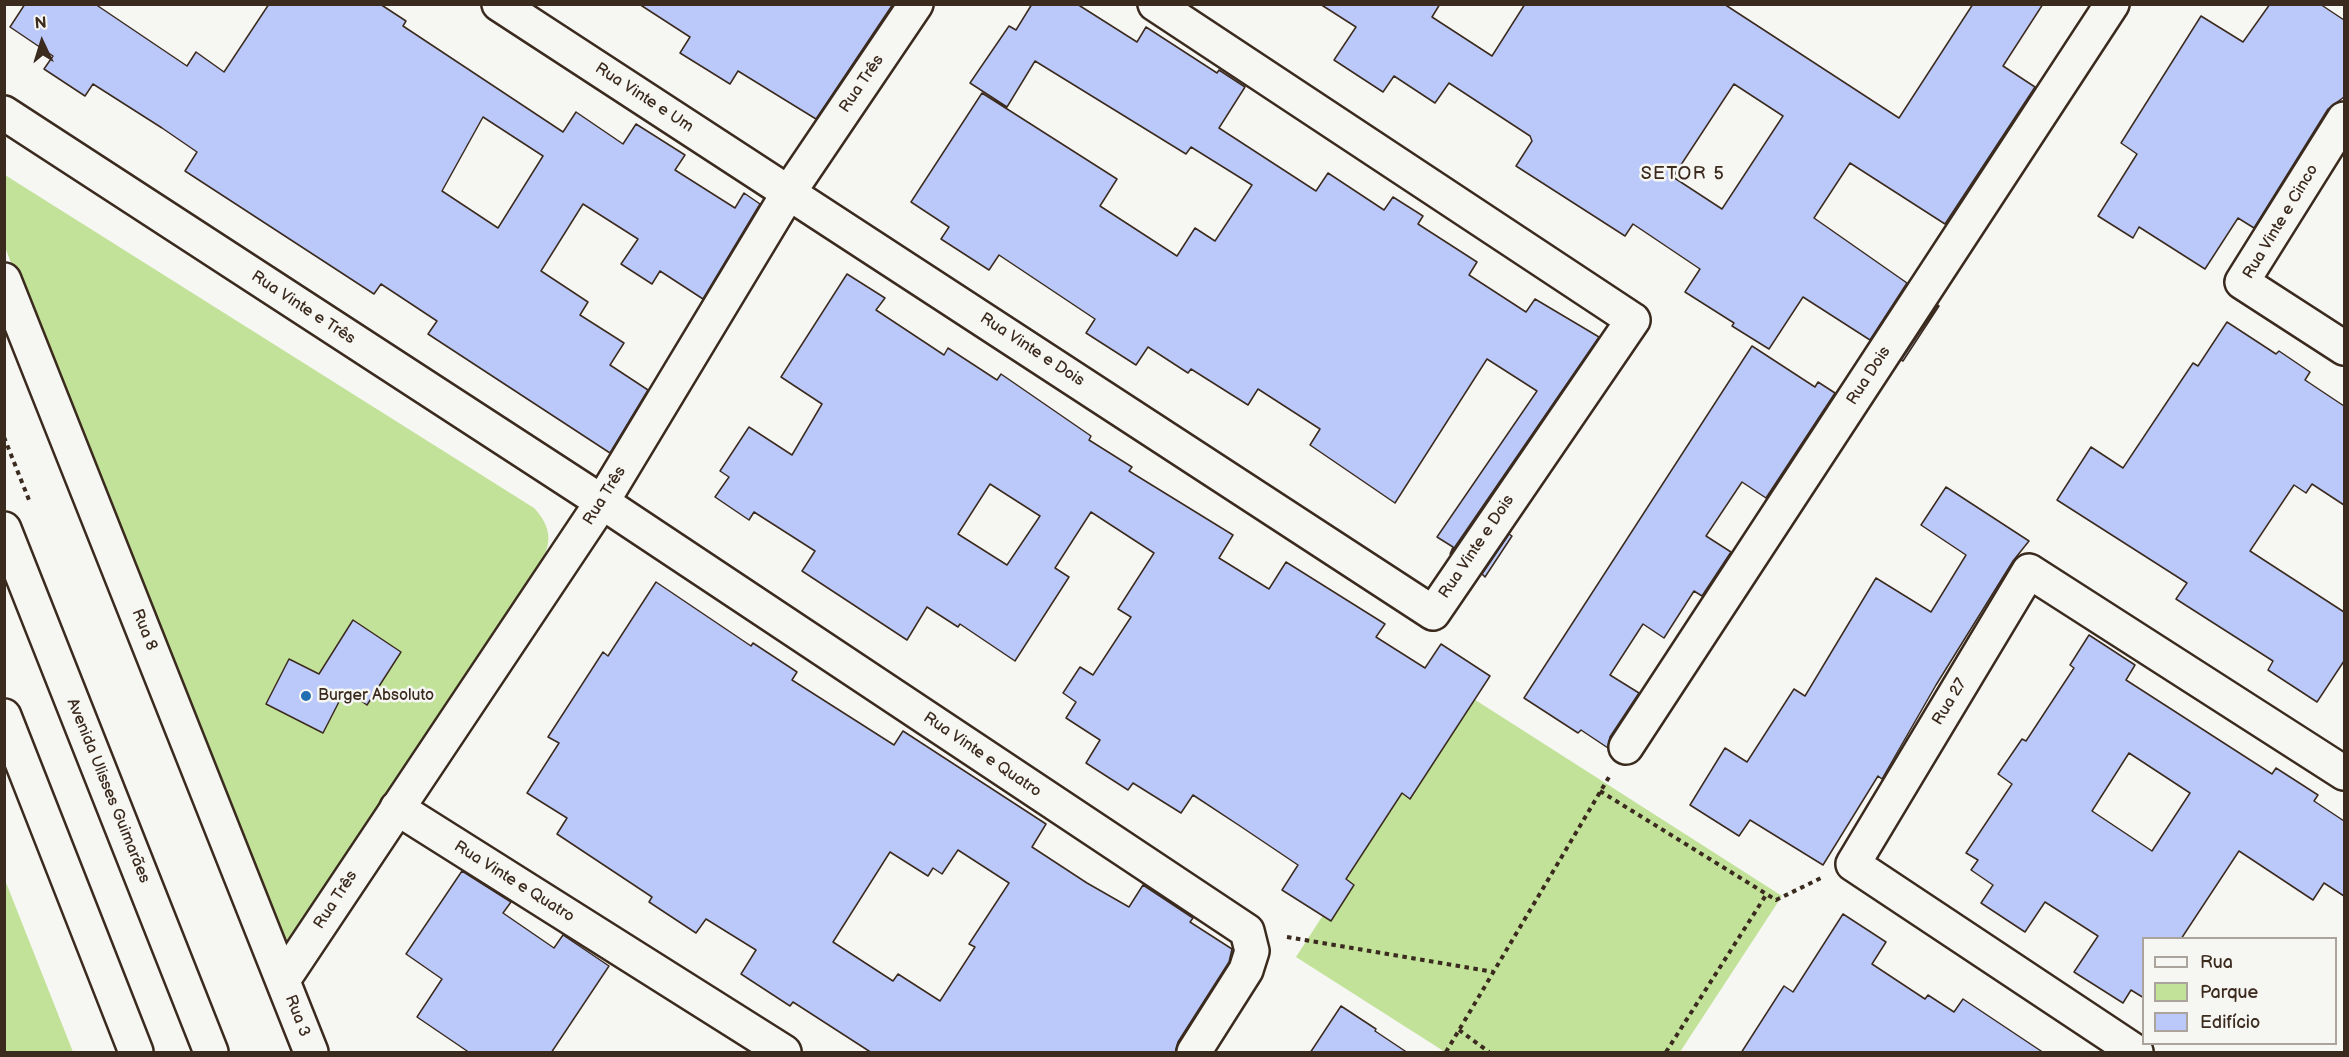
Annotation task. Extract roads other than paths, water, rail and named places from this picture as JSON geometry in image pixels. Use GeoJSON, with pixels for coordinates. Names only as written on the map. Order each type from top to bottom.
{"type":"FeatureCollection","features":[{"type":"Feature","properties":{"kind":"street","name":"Rua Vinte e Um"},"geometry":{"type":"LineString","coordinates":[[499,4],[789,192]]}},
{"type":"Feature","properties":{"kind":"street","name":"Rua Três"},"geometry":{"type":"LineString","coordinates":[[283,980],[602,502],[789,192],[916,4]]}},
{"type":"Feature","properties":{"kind":"street","name":"Rua Vinte e Dois"},"geometry":{"type":"LineString","coordinates":[[789,192],[1433,613],[1633,320],[1155,4]]}},
{"type":"Feature","properties":{"kind":"street","name":"Rua Dois"},"geometry":{"type":"LineString","coordinates":[[1626,747],[2112,4]]}},
{"type":"Feature","properties":{"kind":"street","name":"Rua Vinte e Três"},"geometry":{"type":"LineString","coordinates":[[4,114],[602,502]]}},
{"type":"Feature","properties":{"kind":"street","name":"Rua Vinte e Cinco"},"geometry":{"type":"LineString","coordinates":[[2344,119],[2242,282],[2344,348]]}},
{"type":"Feature","properties":{"kind":"street","name":"Rua 8"},"geometry":{"type":"LineString","coordinates":[[4,280],[283,980]]}},
{"type":"Feature","properties":{"kind":"street","name":"Rua Vinte e Quatro"},"geometry":{"type":"LineString","coordinates":[[602,502],[1247,931],[1252,951],[1246,970],[1194,1053]]}},
{"type":"Feature","properties":{"kind":"street","name":"Avenida Ulisses Guimarães"},"geometry":{"type":"LineString","coordinates":[[4,529],[211,1053]]}},
{"type":"Feature","properties":{"kind":"street","name":"Rua 27"},"geometry":{"type":"LineString","coordinates":[[2136,1053],[1853,864],[2029,571],[2344,773]]}},
{"type":"Feature","properties":{"kind":"street"},"geometry":{"type":"LineString","coordinates":[[4,717],[136,1053]]}},
{"type":"Feature","properties":{"kind":"street","name":"Rua Vinte e Quatro"},"geometry":{"type":"LineString","coordinates":[[397,808],[784,1053]]}},
{"type":"Feature","properties":{"kind":"street","name":"Rua 3"},"geometry":{"type":"LineString","coordinates":[[283,980],[311,1053]]}},
{"type":"Feature","properties":{"kind":"place","name":"Burger Absoluto"},"geometry":{"type":"Point","coordinates":[306,696]}},
{"type":"Feature","properties":{"kind":"district","name":"SETOR 5"},"geometry":{"type":"Point","coordinates":[1683,174]}}]}
